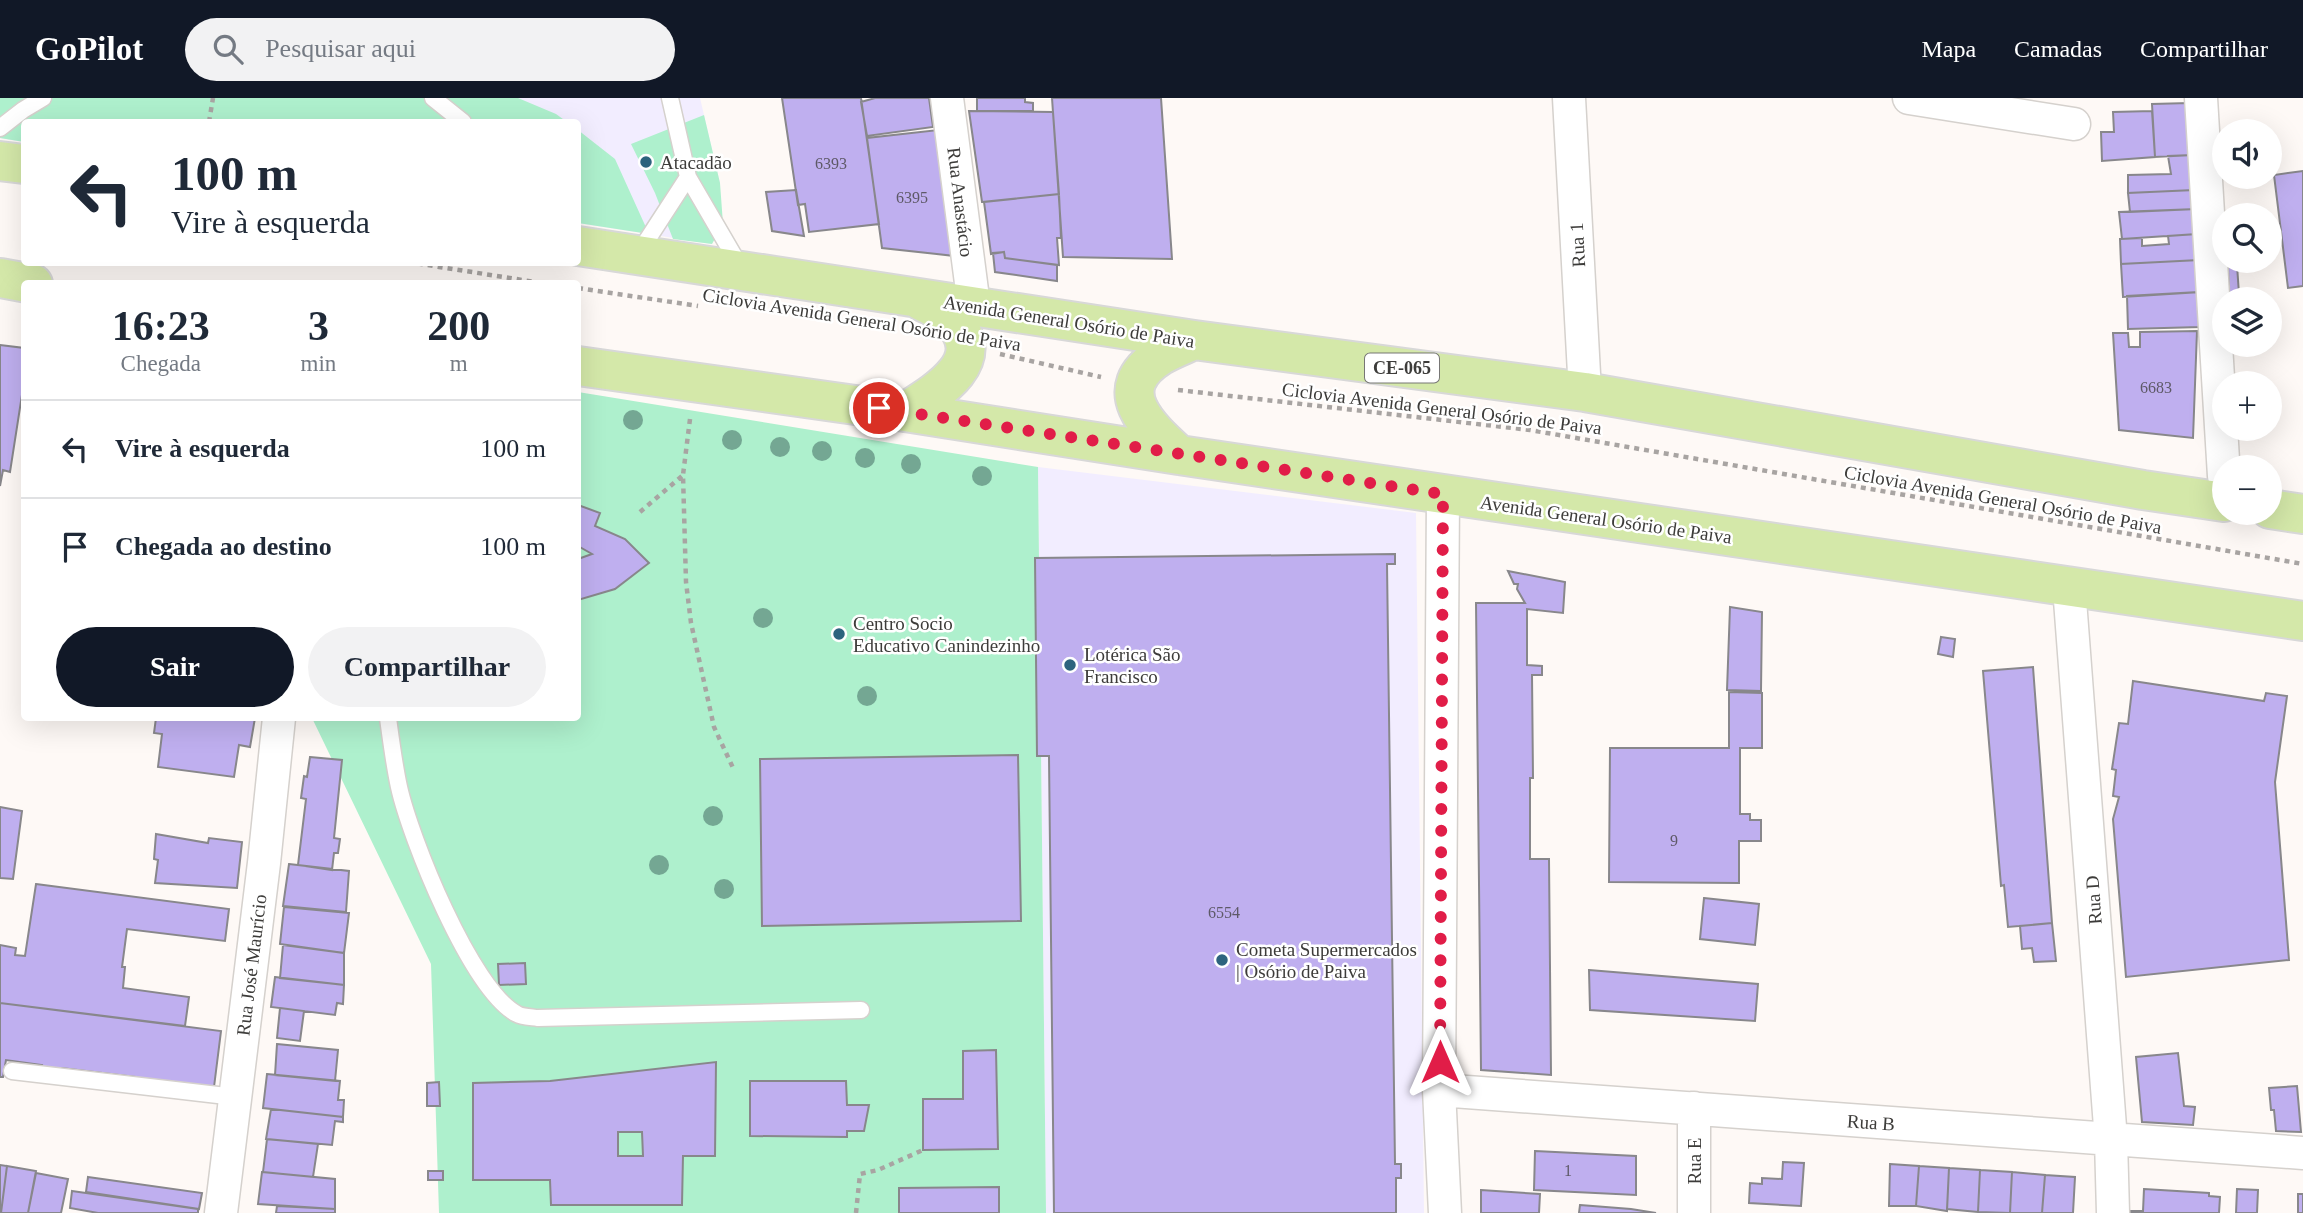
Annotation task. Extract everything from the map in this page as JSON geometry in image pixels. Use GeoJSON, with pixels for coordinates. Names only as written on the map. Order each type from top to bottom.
{"type":"FeatureCollection","features":[{"type":"Feature","properties":{"kind":"main road"},"geometry":{"type":"LineString","coordinates":[[0,161],[21,164]]}},
{"type":"Feature","properties":{"kind":"main road","name":"Avenida General Osório de Paiva"},"geometry":{"type":"LineString","coordinates":[[581,247],[1195,340],[1585,392],[2212,500]]}},
{"type":"Feature","properties":{"kind":"main road"},"geometry":{"type":"LineString","coordinates":[[0,278],[21,282]]}},
{"type":"Feature","properties":{"kind":"main road"},"geometry":{"type":"LineString","coordinates":[[905,412],[950,379],[965,361],[967,346],[962,332],[951,319],[917,298]]}},
{"type":"Feature","properties":{"kind":"main road"},"geometry":{"type":"LineString","coordinates":[[1179,456],[1141,416],[1133,397],[1142,371],[1160,356],[1195,340]]}},
{"type":"Feature","properties":{"kind":"main road","name":"Avenida General Osório de Paiva"},"geometry":{"type":"LineString","coordinates":[[581,366],[905,412],[1179,456],[2303,621]]}},
{"type":"Feature","properties":{"kind":"main road"},"geometry":{"type":"LineString","coordinates":[[2282,511],[2303,514]]}},
{"type":"Feature","properties":{"kind":"street","name":"Rua Anastácio"},"geometry":{"type":"LineString","coordinates":[[947,98],[974,306]]}},
{"type":"Feature","properties":{"kind":"street","name":"Rua 1"},"geometry":{"type":"LineString","coordinates":[[1569,98],[1585,392]]}},
{"type":"Feature","properties":{"kind":"street"},"geometry":{"type":"LineString","coordinates":[[1909,98],[2074,124]]}},
{"type":"Feature","properties":{"kind":"street"},"geometry":{"type":"LineString","coordinates":[[2202,98],[2223,455]]}},
{"type":"Feature","properties":{"kind":"street"},"geometry":{"type":"LineString","coordinates":[[1443,494],[1440,1090],[1445,1213]]}},
{"type":"Feature","properties":{"kind":"street","name":"Rua D"},"geometry":{"type":"LineString","coordinates":[[2068,587],[2111,1140],[2113,1213]]}},
{"type":"Feature","properties":{"kind":"street","name":"Rua José Maurício"},"geometry":{"type":"LineString","coordinates":[[220,1213],[264,863],[279,721]]}},
{"type":"Feature","properties":{"kind":"street","name":"Rua B"},"geometry":{"type":"LineString","coordinates":[[1440,1090],[2303,1153]]}},
{"type":"Feature","properties":{"kind":"street","name":"Rua E"},"geometry":{"type":"LineString","coordinates":[[1694,1213],[1695,1108]]}},
{"type":"Feature","properties":{"kind":"lane"},"geometry":{"type":"LineString","coordinates":[[0,128],[43,98]]}},
{"type":"Feature","properties":{"kind":"lane"},"geometry":{"type":"LineString","coordinates":[[433,98],[459,119]]}},
{"type":"Feature","properties":{"kind":"lane"},"geometry":{"type":"LineString","coordinates":[[670,98],[688,177],[741,270]]}},
{"type":"Feature","properties":{"kind":"lane"},"geometry":{"type":"LineString","coordinates":[[637,256],[688,177]]}},
{"type":"Feature","properties":{"kind":"lane"},"geometry":{"type":"LineString","coordinates":[[389,721],[403,800],[446,916],[473,964],[501,1002],[517,1014],[538,1018],[861,1010]]}},
{"type":"Feature","properties":{"kind":"lane"},"geometry":{"type":"LineString","coordinates":[[12,1071],[235,1097]]}},
{"type":"Feature","properties":{"kind":"path"},"geometry":{"type":"LineString","coordinates":[[210,119],[213,98]]}},
{"type":"Feature","properties":{"kind":"path"},"geometry":{"type":"LineString","coordinates":[[433,266],[523,280]]}},
{"type":"Feature","properties":{"kind":"path","name":"Ciclovia Avenida General Osório de Paiva"},"geometry":{"type":"LineString","coordinates":[[581,288],[698,306]]}},
{"type":"Feature","properties":{"kind":"path","name":"Ciclovia Avenida General Osório de Paiva"},"geometry":{"type":"LineString","coordinates":[[967,346],[1136,385],[1530,430],[2303,564]]}},
{"type":"Feature","properties":{"kind":"path"},"geometry":{"type":"LineString","coordinates":[[693,383],[683,475],[685,569],[691,623],[714,727],[734,770]]}},
{"type":"Feature","properties":{"kind":"path"},"geometry":{"type":"LineString","coordinates":[[640,512],[683,475]]}},
{"type":"Feature","properties":{"kind":"path"},"geometry":{"type":"LineString","coordinates":[[856,1213],[860,1174],[878,1170],[923,1150]]}},
{"type":"Feature","properties":{"kind":"shaded area","name":"Atacadão"},"geometry":{"type":"Polygon","coordinates":[[[0,98],[700,98],[720,183],[712,244],[581,223],[581,119],[21,119],[21,142],[0,138],[0,98]]]}},
{"type":"Feature","properties":{"kind":"shaded area","name":"Cometa Supermercados | Osório de Paiva"},"geometry":{"type":"Polygon","coordinates":[[[1038,467],[1416,513],[1424,1213],[1046,1213],[1038,467]]]}},
{"type":"Feature","properties":{"kind":"green space"},"geometry":{"type":"Polygon","coordinates":[[[0,98],[518,98],[563,119],[21,119],[21,142],[0,138],[0,98]]]}},
{"type":"Feature","properties":{"kind":"green space"},"geometry":{"type":"Polygon","coordinates":[[[704,115],[720,183],[723,224],[712,244],[673,239],[655,193],[631,144],[704,115]]]}},
{"type":"Feature","properties":{"kind":"green space"},"geometry":{"type":"Polygon","coordinates":[[[581,132],[615,159],[649,234],[581,223],[581,132]]]}},
{"type":"Feature","properties":{"kind":"green space"},"geometry":{"type":"Polygon","coordinates":[[[581,392],[1038,467],[1046,1213],[439,1213],[431,964],[313,721],[581,721],[581,392]]]}},
{"type":"Feature","properties":{"kind":"building"},"geometry":{"type":"Polygon","coordinates":[[[782,98],[861,98],[879,224],[809,232],[805,204],[798,205],[782,98]]]}},
{"type":"Feature","properties":{"kind":"building"},"geometry":{"type":"Polygon","coordinates":[[[875,98],[929,98],[933,127],[867,136],[861,102],[875,98]]]}},
{"type":"Feature","properties":{"kind":"building"},"geometry":{"type":"Polygon","coordinates":[[[977,98],[1025,98],[1025,102],[1033,103],[1033,111],[977,111],[977,98]]]}},
{"type":"Feature","properties":{"kind":"building"},"geometry":{"type":"Polygon","coordinates":[[[1052,98],[1161,98],[1172,259],[1063,257],[1052,98]]]}},
{"type":"Feature","properties":{"kind":"building"},"geometry":{"type":"Polygon","coordinates":[[[2189,103],[2192,155],[2155,157],[2152,104],[2189,103]]]}},
{"type":"Feature","properties":{"kind":"building"},"geometry":{"type":"Polygon","coordinates":[[[969,111],[1053,112],[1059,194],[982,202],[969,111]]]}},
{"type":"Feature","properties":{"kind":"building"},"geometry":{"type":"Polygon","coordinates":[[[2152,111],[2155,157],[2102,161],[2101,132],[2114,132],[2113,112],[2152,111]]]}},
{"type":"Feature","properties":{"kind":"building"},"geometry":{"type":"Polygon","coordinates":[[[938,130],[955,256],[882,248],[867,138],[938,130]]]}},
{"type":"Feature","properties":{"kind":"building"},"geometry":{"type":"Polygon","coordinates":[[[2192,155],[2194,190],[2128,193],[2128,175],[2171,174],[2168,156],[2192,155]]]}},
{"type":"Feature","properties":{"kind":"building"},"geometry":{"type":"Polygon","coordinates":[[[2303,171],[2303,286],[2288,288],[2282,240],[2282,203],[2277,203],[2276,189],[2282,189],[2282,174],[2303,171]]]}},
{"type":"Feature","properties":{"kind":"building"},"geometry":{"type":"Polygon","coordinates":[[[796,190],[804,236],[772,231],[766,192],[796,190]]]}},
{"type":"Feature","properties":{"kind":"building"},"geometry":{"type":"Polygon","coordinates":[[[2194,190],[2196,209],[2130,212],[2128,193],[2194,190]]]}},
{"type":"Feature","properties":{"kind":"building"},"geometry":{"type":"Polygon","coordinates":[[[1059,194],[1059,265],[1005,258],[1004,252],[991,254],[984,202],[1059,194]]]}},
{"type":"Feature","properties":{"kind":"building"},"geometry":{"type":"Polygon","coordinates":[[[2196,209],[2197,234],[2122,239],[2119,212],[2196,209]]]}},
{"type":"Feature","properties":{"kind":"building"},"geometry":{"type":"Polygon","coordinates":[[[2197,234],[2199,260],[2121,264],[2120,239],[2142,238],[2142,246],[2169,244],[2168,236],[2197,234]]]}},
{"type":"Feature","properties":{"kind":"building"},"geometry":{"type":"Polygon","coordinates":[[[1004,252],[1005,258],[1057,265],[1057,281],[995,272],[993,253],[1004,252]]]}},
{"type":"Feature","properties":{"kind":"building"},"geometry":{"type":"Polygon","coordinates":[[[2199,260],[2200,292],[2123,297],[2121,264],[2199,260]]]}},
{"type":"Feature","properties":{"kind":"building"},"geometry":{"type":"Polygon","coordinates":[[[2228,273],[2238,273],[2239,287],[2229,287],[2228,273]]]}},
{"type":"Feature","properties":{"kind":"building"},"geometry":{"type":"Polygon","coordinates":[[[2198,292],[2200,327],[2128,329],[2127,296],[2198,292]]]}},
{"type":"Feature","properties":{"kind":"building"},"geometry":{"type":"Polygon","coordinates":[[[2197,331],[2193,438],[2119,430],[2113,333],[2128,333],[2129,347],[2140,347],[2140,332],[2197,331]]]}},
{"type":"Feature","properties":{"kind":"building"},"geometry":{"type":"Polygon","coordinates":[[[0,345],[21,348],[21,401],[10,472],[3,470],[0,486],[0,345]]]}},
{"type":"Feature","properties":{"kind":"building"},"geometry":{"type":"Polygon","coordinates":[[[581,506],[600,513],[595,526],[625,539],[649,563],[615,589],[581,599],[581,558],[592,554],[581,548],[581,506]]]}},
{"type":"Feature","properties":{"kind":"building","name":"Cometa Supermercados | Osório de Paiva"},"geometry":{"type":"Polygon","coordinates":[[[1395,554],[1395,564],[1387,564],[1395,1164],[1401,1164],[1401,1178],[1396,1178],[1396,1213],[1054,1213],[1049,756],[1037,756],[1035,558],[1395,554]]]}},
{"type":"Feature","properties":{"kind":"building"},"geometry":{"type":"Polygon","coordinates":[[[1508,571],[1565,582],[1563,613],[1527,609],[1527,665],[1542,666],[1542,675],[1532,675],[1533,778],[1530,778],[1530,859],[1549,859],[1551,1075],[1481,1070],[1476,603],[1525,603],[1517,589],[1518,584],[1514,584],[1508,571]]]}},
{"type":"Feature","properties":{"kind":"building"},"geometry":{"type":"Polygon","coordinates":[[[1730,607],[1762,612],[1761,691],[1727,690],[1730,607]]]}},
{"type":"Feature","properties":{"kind":"building"},"geometry":{"type":"Polygon","coordinates":[[[1941,637],[1955,639],[1953,657],[1938,654],[1941,637]]]}},
{"type":"Feature","properties":{"kind":"building"},"geometry":{"type":"Polygon","coordinates":[[[2033,667],[2052,923],[2008,927],[2004,885],[2001,886],[1983,671],[2033,667]]]}},
{"type":"Feature","properties":{"kind":"building"},"geometry":{"type":"Polygon","coordinates":[[[2133,681],[2264,701],[2266,693],[2287,696],[2275,782],[2289,960],[2126,977],[2113,819],[2119,797],[2113,796],[2116,770],[2112,769],[2119,723],[2128,724],[2133,681]]]}},
{"type":"Feature","properties":{"kind":"building"},"geometry":{"type":"Polygon","coordinates":[[[1729,692],[1762,693],[1762,748],[1740,748],[1740,814],[1750,814],[1750,820],[1761,820],[1761,841],[1739,841],[1739,883],[1609,882],[1610,748],[1729,748],[1729,692]]]}},
{"type":"Feature","properties":{"kind":"building"},"geometry":{"type":"Polygon","coordinates":[[[156,721],[254,721],[250,747],[239,745],[234,777],[158,767],[162,734],[154,733],[156,721]]]}},
{"type":"Feature","properties":{"kind":"building"},"geometry":{"type":"Polygon","coordinates":[[[1018,755],[1021,921],[762,926],[760,759],[1018,755]]]}},
{"type":"Feature","properties":{"kind":"building"},"geometry":{"type":"Polygon","coordinates":[[[310,757],[342,760],[334,838],[340,839],[338,853],[334,853],[332,870],[298,865],[306,799],[301,798],[310,757]]]}},
{"type":"Feature","properties":{"kind":"building"},"geometry":{"type":"Polygon","coordinates":[[[0,807],[22,811],[13,879],[0,878],[0,807]]]}},
{"type":"Feature","properties":{"kind":"building"},"geometry":{"type":"Polygon","coordinates":[[[156,834],[208,843],[209,838],[242,842],[237,888],[155,883],[158,860],[154,859],[156,834]]]}},
{"type":"Feature","properties":{"kind":"building"},"geometry":{"type":"Polygon","coordinates":[[[289,864],[349,871],[346,912],[283,906],[289,864]]]}},
{"type":"Feature","properties":{"kind":"building"},"geometry":{"type":"Polygon","coordinates":[[[36,884],[229,909],[225,941],[127,929],[122,967],[125,967],[123,988],[189,997],[185,1026],[0,1003],[0,945],[16,948],[15,955],[25,956],[36,884]]]}},
{"type":"Feature","properties":{"kind":"building"},"geometry":{"type":"Polygon","coordinates":[[[1704,898],[1759,904],[1755,945],[1700,939],[1704,898]]]}},
{"type":"Feature","properties":{"kind":"building"},"geometry":{"type":"Polygon","coordinates":[[[284,907],[349,913],[344,953],[280,944],[284,907]]]}},
{"type":"Feature","properties":{"kind":"building"},"geometry":{"type":"Polygon","coordinates":[[[2052,923],[2056,961],[2034,962],[2032,948],[2022,949],[2020,926],[2052,923]]]}},
{"type":"Feature","properties":{"kind":"building"},"geometry":{"type":"Polygon","coordinates":[[[283,945],[344,953],[344,985],[280,978],[283,945]]]}},
{"type":"Feature","properties":{"kind":"building"},"geometry":{"type":"Polygon","coordinates":[[[525,963],[526,984],[499,985],[498,964],[525,963]]]}},
{"type":"Feature","properties":{"kind":"building"},"geometry":{"type":"Polygon","coordinates":[[[1589,970],[1758,984],[1755,1021],[1590,1010],[1589,970]]]}},
{"type":"Feature","properties":{"kind":"building"},"geometry":{"type":"Polygon","coordinates":[[[275,977],[344,985],[343,1004],[337,1003],[335,1015],[271,1007],[275,977]]]}},
{"type":"Feature","properties":{"kind":"building"},"geometry":{"type":"Polygon","coordinates":[[[0,1003],[221,1031],[214,1087],[136,1083],[137,1077],[62,1068],[61,1072],[41,1070],[42,1065],[6,1060],[3,1077],[0,1077],[0,1003]]]}},
{"type":"Feature","properties":{"kind":"building"},"geometry":{"type":"Polygon","coordinates":[[[280,1008],[304,1011],[300,1041],[277,1038],[280,1008]]]}},
{"type":"Feature","properties":{"kind":"building"},"geometry":{"type":"Polygon","coordinates":[[[277,1044],[338,1050],[335,1081],[275,1075],[277,1044]]]}},
{"type":"Feature","properties":{"kind":"building"},"geometry":{"type":"Polygon","coordinates":[[[996,1050],[998,1149],[923,1150],[923,1099],[963,1099],[963,1051],[996,1050]]]}},
{"type":"Feature","properties":{"kind":"building"},"geometry":{"type":"Polygon","coordinates":[[[2178,1053],[2184,1106],[2195,1107],[2193,1125],[2142,1122],[2136,1057],[2178,1053]]]}},
{"type":"Feature","properties":{"kind":"building"},"geometry":{"type":"Polygon","coordinates":[[[716,1062],[715,1156],[683,1156],[682,1205],[551,1205],[550,1180],[473,1180],[473,1083],[550,1081],[716,1062]],[[618,1132],[618,1156],[643,1156],[642,1132],[618,1132]]]}},
{"type":"Feature","properties":{"kind":"building"},"geometry":{"type":"Polygon","coordinates":[[[267,1074],[340,1081],[338,1100],[344,1100],[343,1117],[263,1108],[267,1074]]]}},
{"type":"Feature","properties":{"kind":"building"},"geometry":{"type":"Polygon","coordinates":[[[750,1081],[846,1081],[847,1105],[869,1105],[864,1131],[847,1131],[847,1137],[750,1136],[750,1081]]]}},
{"type":"Feature","properties":{"kind":"building"},"geometry":{"type":"Polygon","coordinates":[[[439,1082],[440,1106],[427,1106],[427,1083],[439,1082]]]}},
{"type":"Feature","properties":{"kind":"building"},"geometry":{"type":"Polygon","coordinates":[[[2297,1086],[2301,1132],[2276,1131],[2269,1088],[2297,1086]]]}},
{"type":"Feature","properties":{"kind":"building"},"geometry":{"type":"Polygon","coordinates":[[[271,1109],[343,1117],[343,1122],[335,1121],[332,1145],[266,1139],[271,1109]]]}},
{"type":"Feature","properties":{"kind":"building"},"geometry":{"type":"Polygon","coordinates":[[[267,1139],[318,1144],[313,1177],[263,1172],[267,1139]]]}},
{"type":"Feature","properties":{"kind":"building"},"geometry":{"type":"Polygon","coordinates":[[[1535,1151],[1636,1156],[1636,1195],[1534,1190],[1535,1151]]]}},
{"type":"Feature","properties":{"kind":"building"},"geometry":{"type":"Polygon","coordinates":[[[1783,1162],[1804,1163],[1801,1206],[1749,1203],[1750,1183],[1762,1184],[1762,1178],[1782,1179],[1783,1162]]]}},
{"type":"Feature","properties":{"kind":"building"},"geometry":{"type":"Polygon","coordinates":[[[1890,1164],[1919,1166],[1916,1206],[1889,1206],[1890,1164]]]}},
{"type":"Feature","properties":{"kind":"building"},"geometry":{"type":"Polygon","coordinates":[[[0,1165],[7,1166],[1,1213],[0,1213],[0,1165]]]}},
{"type":"Feature","properties":{"kind":"building"},"geometry":{"type":"Polygon","coordinates":[[[7,1166],[36,1171],[28,1213],[1,1213],[7,1166]]]}},
{"type":"Feature","properties":{"kind":"building"},"geometry":{"type":"Polygon","coordinates":[[[1919,1166],[1949,1168],[1947,1211],[1916,1206],[1919,1166]]]}},
{"type":"Feature","properties":{"kind":"building"},"geometry":{"type":"Polygon","coordinates":[[[1949,1168],[1980,1170],[1978,1212],[1947,1209],[1949,1168]]]}},
{"type":"Feature","properties":{"kind":"building"},"geometry":{"type":"Polygon","coordinates":[[[1980,1170],[2012,1172],[2010,1213],[1978,1212],[1980,1170]]]}},
{"type":"Feature","properties":{"kind":"building"},"geometry":{"type":"Polygon","coordinates":[[[428,1171],[443,1171],[443,1180],[428,1180],[428,1171]]]}},
{"type":"Feature","properties":{"kind":"building"},"geometry":{"type":"Polygon","coordinates":[[[262,1172],[335,1179],[335,1209],[258,1204],[262,1172]]]}},
{"type":"Feature","properties":{"kind":"building"},"geometry":{"type":"Polygon","coordinates":[[[2012,1172],[2045,1175],[2042,1213],[2010,1213],[2012,1172]]]}},
{"type":"Feature","properties":{"kind":"building"},"geometry":{"type":"Polygon","coordinates":[[[36,1173],[68,1179],[61,1213],[28,1213],[36,1173]]]}},
{"type":"Feature","properties":{"kind":"building"},"geometry":{"type":"Polygon","coordinates":[[[2045,1175],[2075,1177],[2073,1213],[2042,1213],[2045,1175]]]}},
{"type":"Feature","properties":{"kind":"building"},"geometry":{"type":"Polygon","coordinates":[[[88,1177],[202,1193],[199,1209],[86,1192],[88,1177]]]}},
{"type":"Feature","properties":{"kind":"building"},"geometry":{"type":"Polygon","coordinates":[[[999,1187],[999,1213],[899,1213],[899,1188],[999,1187]]]}},
{"type":"Feature","properties":{"kind":"building"},"geometry":{"type":"Polygon","coordinates":[[[2144,1189],[2209,1193],[2209,1196],[2220,1197],[2219,1213],[2131,1213],[2143,1211],[2144,1189]]]}},
{"type":"Feature","properties":{"kind":"building"},"geometry":{"type":"Polygon","coordinates":[[[2237,1189],[2258,1190],[2257,1213],[2236,1213],[2237,1189]]]}},
{"type":"Feature","properties":{"kind":"building"},"geometry":{"type":"Polygon","coordinates":[[[1481,1190],[1540,1194],[1539,1213],[1481,1213],[1481,1190]]]}},
{"type":"Feature","properties":{"kind":"building"},"geometry":{"type":"Polygon","coordinates":[[[72,1191],[198,1209],[198,1213],[98,1213],[70,1208],[72,1191]]]}},
{"type":"Feature","properties":{"kind":"building"},"geometry":{"type":"Polygon","coordinates":[[[2298,1194],[2303,1194],[2303,1213],[2298,1213],[2298,1194]]]}},
{"type":"Feature","properties":{"kind":"building"},"geometry":{"type":"Polygon","coordinates":[[[1580,1205],[1631,1209],[1656,1213],[1579,1213],[1580,1205]]]}},
{"type":"Feature","properties":{"kind":"building"},"geometry":{"type":"Polygon","coordinates":[[[277,1206],[335,1209],[335,1213],[276,1213],[277,1206]]]}},
{"type":"Feature","properties":{"kind":"place","name":"Atacadão"},"geometry":{"type":"Point","coordinates":[646,162]}},
{"type":"Feature","properties":{"kind":"place","name":"Centro Socio Educativo Canindezinho"},"geometry":{"type":"Point","coordinates":[839,634]}},
{"type":"Feature","properties":{"kind":"place","name":"Lotérica São Francisco"},"geometry":{"type":"Point","coordinates":[1070,665]}},
{"type":"Feature","properties":{"kind":"place","name":"Cometa Supermercados | Osório de Paiva"},"geometry":{"type":"Point","coordinates":[1222,960]}},
{"type":"Feature","properties":{"kind":"route"},"geometry":{"type":"LineString","coordinates":[[879,408],[1179,456],[1443,494],[1440,1062]]}}]}
